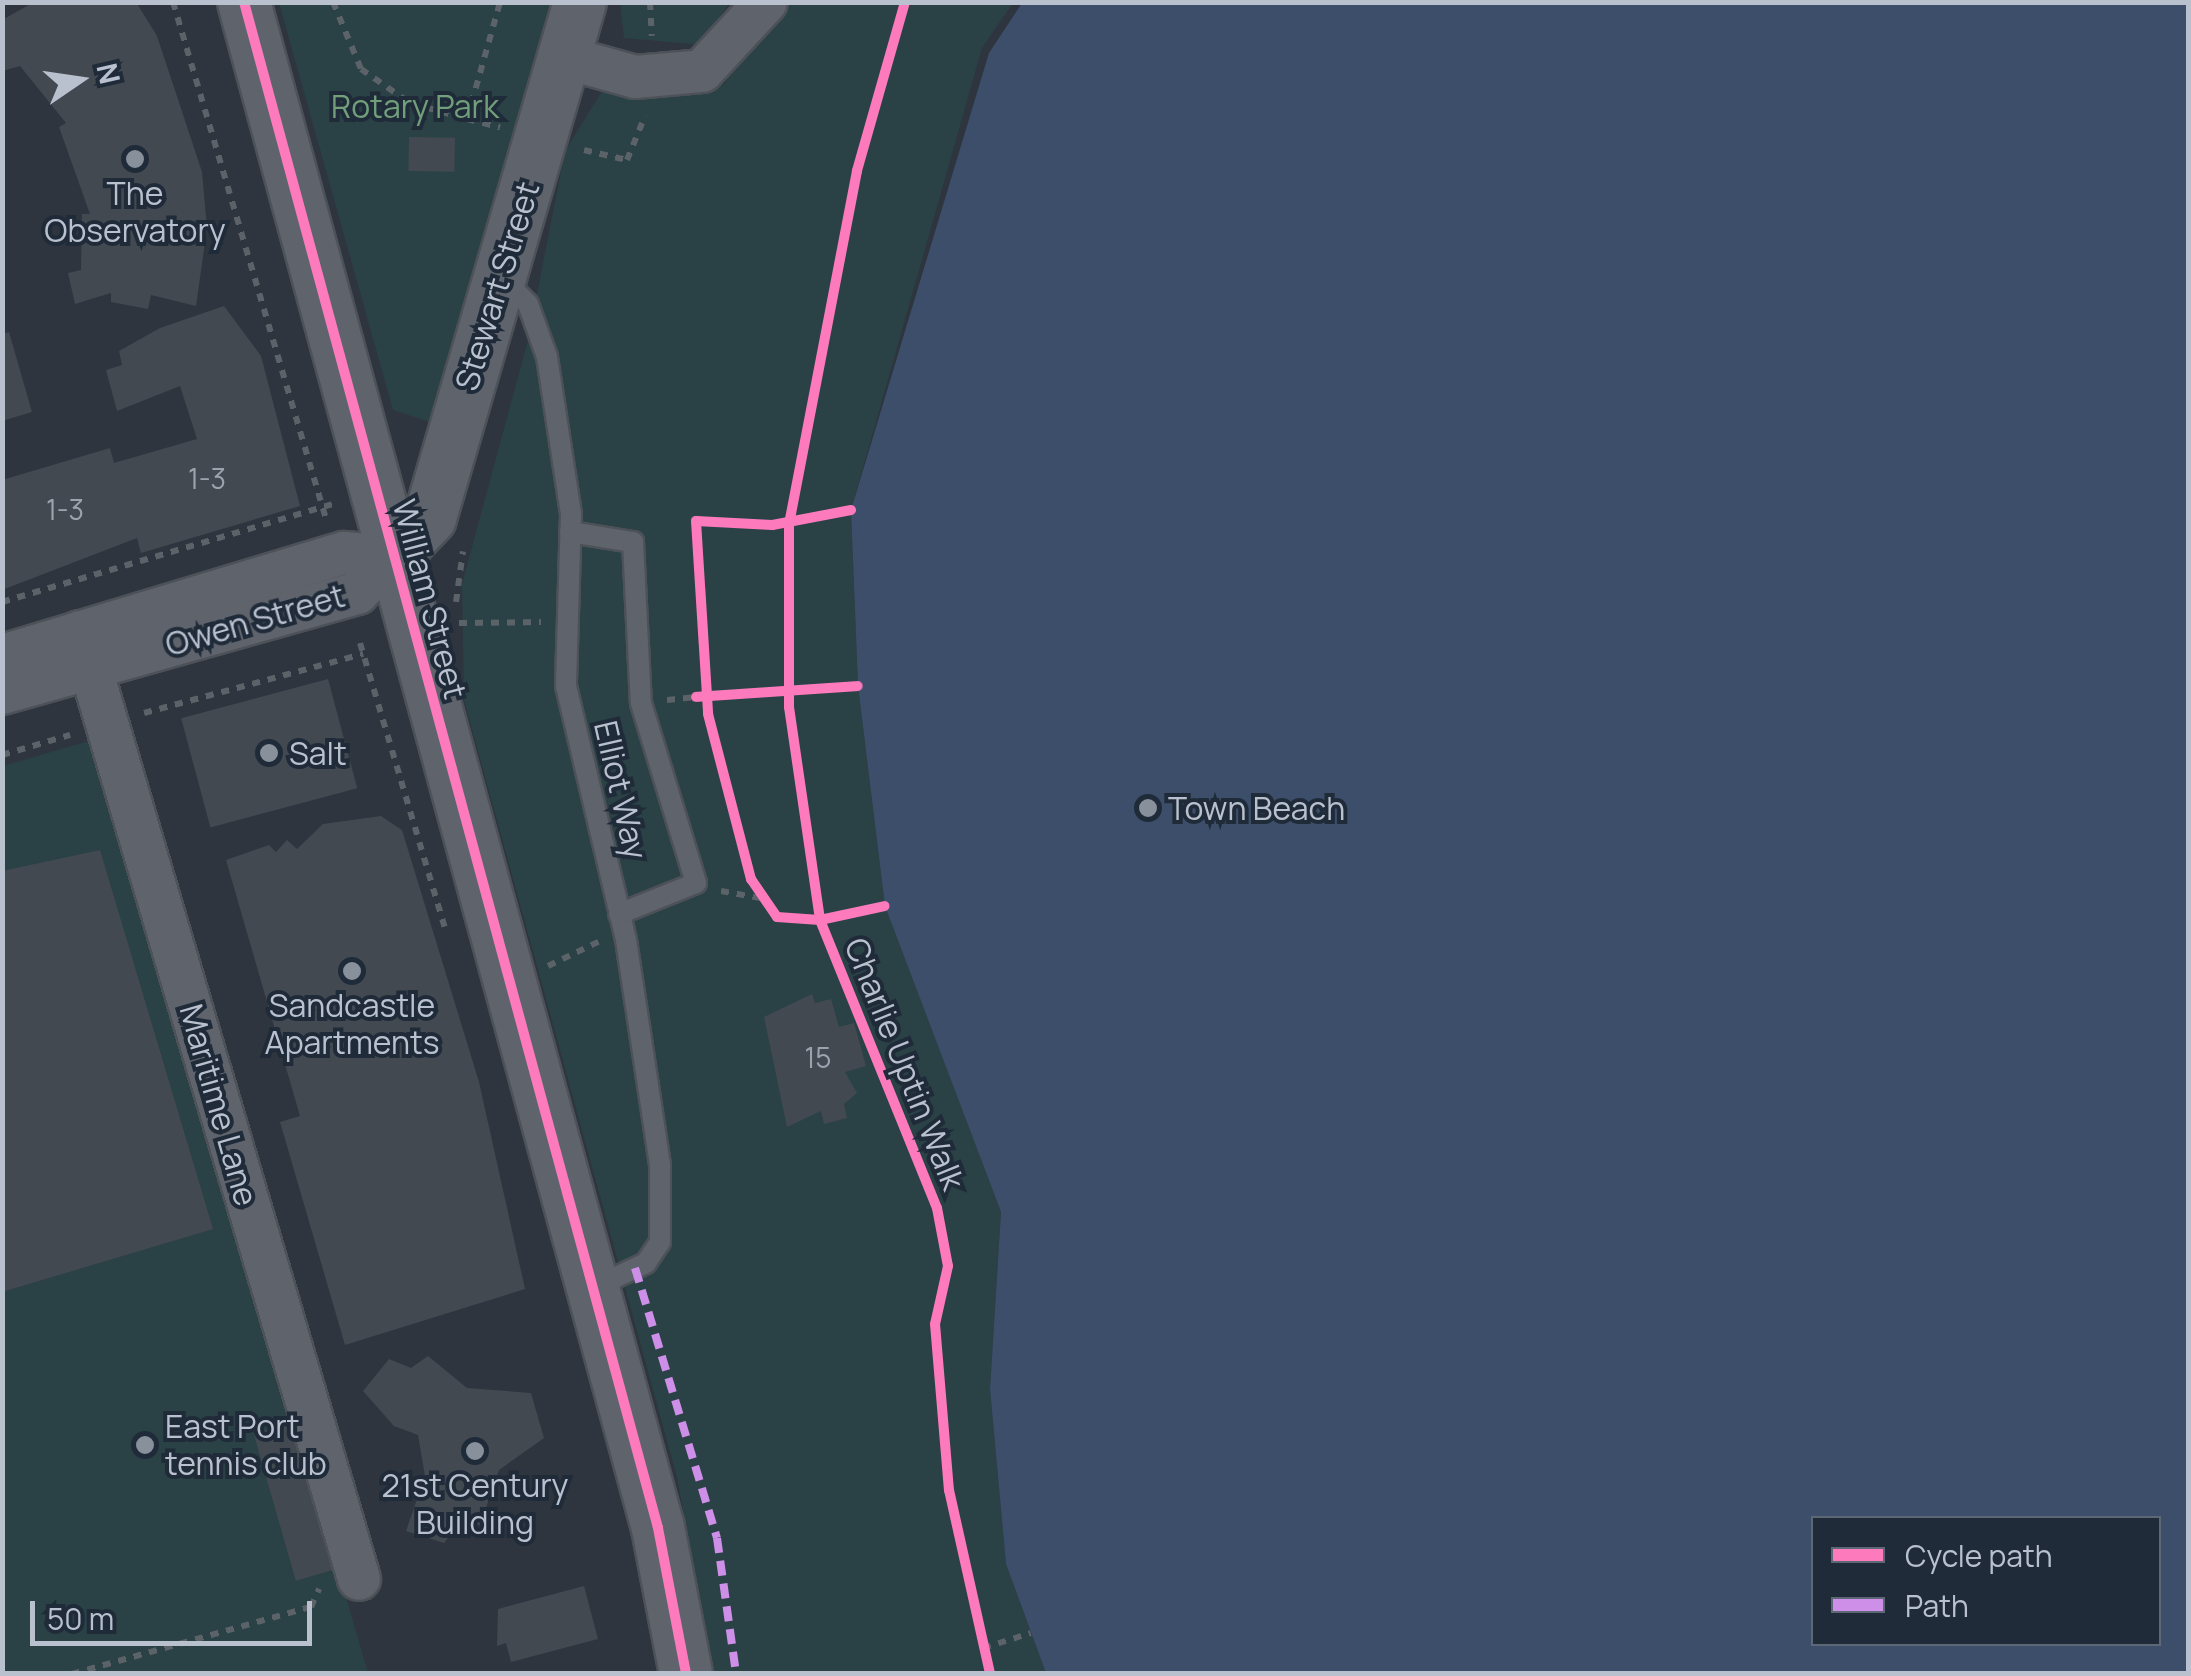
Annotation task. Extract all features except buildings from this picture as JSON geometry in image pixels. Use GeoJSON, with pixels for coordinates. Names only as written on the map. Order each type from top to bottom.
{"type":"FeatureCollection","features":[{"type":"Feature","properties":{"kind":"street","name":"William Street"},"geometry":{"type":"LineString","coordinates":[[244,2],[587,1290],[658,1528],[686,1674]]}},
{"type":"Feature","properties":{"kind":"street","name":"Stewart Street"},"geometry":{"type":"LineString","coordinates":[[393,557],[430,518],[580,2]]}},
{"type":"Feature","properties":{"kind":"street"},"geometry":{"type":"LineString","coordinates":[[564,57],[635,77],[702,70],[766,2]]}},
{"type":"Feature","properties":{"kind":"street","name":"Owen Street"},"geometry":{"type":"LineString","coordinates":[[2,693],[86,649],[344,554],[393,557]]}},
{"type":"Feature","properties":{"kind":"street","name":"Owen Street"},"geometry":{"type":"LineString","coordinates":[[2,656],[86,649]]}},
{"type":"Feature","properties":{"kind":"street","name":"Maritime Lane"},"geometry":{"type":"LineString","coordinates":[[86,649],[346,1578]]}},
{"type":"Feature","properties":{"kind":"lane","name":"Elliot Way"},"geometry":{"type":"LineString","coordinates":[[498,274],[528,304],[546,357],[570,532],[566,686],[619,914],[660,1165],[660,1242],[646,1263],[587,1290]]}},
{"type":"Feature","properties":{"kind":"lane"},"geometry":{"type":"LineString","coordinates":[[570,532],[632,542],[640,703],[696,883],[619,914]]}},
{"type":"Feature","properties":{"kind":"path"},"geometry":{"type":"LineString","coordinates":[[173,2],[332,539]]}},
{"type":"Feature","properties":{"kind":"path"},"geometry":{"type":"LineString","coordinates":[[333,2],[361,69],[410,103],[515,131]]}},
{"type":"Feature","properties":{"kind":"path"},"geometry":{"type":"LineString","coordinates":[[467,119],[500,2]]}},
{"type":"Feature","properties":{"kind":"path"},"geometry":{"type":"LineString","coordinates":[[650,2],[653,40]]}},
{"type":"Feature","properties":{"kind":"path"},"geometry":{"type":"LineString","coordinates":[[582,150],[628,160]]}},
{"type":"Feature","properties":{"kind":"path"},"geometry":{"type":"LineString","coordinates":[[2,602],[356,497]]}},
{"type":"Feature","properties":{"kind":"path"},"geometry":{"type":"LineString","coordinates":[[455,624],[515,624]]}},
{"type":"Feature","properties":{"kind":"path"},"geometry":{"type":"LineString","coordinates":[[123,719],[363,654]]}},
{"type":"Feature","properties":{"kind":"path"},"geometry":{"type":"LineString","coordinates":[[705,676],[701,696],[708,714]]}},
{"type":"Feature","properties":{"kind":"path"},"geometry":{"type":"LineString","coordinates":[[2,755],[78,732]]}},
{"type":"Feature","properties":{"kind":"path"},"geometry":{"type":"LineString","coordinates":[[751,880],[759,900],[777,916]]}},
{"type":"Feature","properties":{"kind":"path"},"geometry":{"type":"LineString","coordinates":[[537,971],[609,936]]}},
{"type":"Feature","properties":{"kind":"path"},"geometry":{"type":"LineString","coordinates":[[72,1674],[310,1607],[346,1578]]}},
{"type":"Feature","properties":{"kind":"path"},"geometry":{"type":"LineString","coordinates":[[979,1630],[986,1661]]}},
{"type":"Feature","properties":{"kind":"path"},"geometry":{"type":"LineString","coordinates":[[982,1648],[1031,1633]]}},
{"type":"Feature","properties":{"kind":"green space","name":"Rotary Park"},"geometry":{"type":"Polygon","coordinates":[[[279,3],[553,3],[429,422],[393,410],[279,3]]]}},
{"type":"Feature","properties":{"kind":"green space"},"geometry":{"type":"Polygon","coordinates":[[[620,3],[729,3],[702,45],[624,38],[620,3]]]}},
{"type":"Feature","properties":{"kind":"green space"},"geometry":{"type":"Polygon","coordinates":[[[784,3],[1013,3],[982,48],[851,510],[858,686],[885,905],[1001,1212],[990,1389],[1006,1564],[1046,1673],[713,1673],[677,1477],[464,700],[462,584],[528,340],[565,151],[604,88],[723,85],[784,3]]]}},
{"type":"Feature","properties":{"kind":"green space"},"geometry":{"type":"Polygon","coordinates":[[[92,740],[368,1673],[3,1674],[3,766],[92,740]]]}},
{"type":"Feature","properties":{"kind":"water"},"geometry":{"type":"Polygon","coordinates":[[[1022,3],[2188,3],[2188,1673],[1046,1673],[1006,1564],[990,1389],[1001,1212],[885,906],[858,686],[851,510],[989,53],[1022,3]]]}},
{"type":"Feature","properties":{"kind":"marked path"},"geometry":{"type":"LineString","coordinates":[[635,1268],[717,1538],[736,1674]]}},
{"type":"Feature","properties":{"kind":"cycle path"},"geometry":{"type":"LineString","coordinates":[[244,2],[658,1528],[686,1674]]}},
{"type":"Feature","properties":{"kind":"cycle path","name":"Charlie Uptin Walk"},"geometry":{"type":"LineString","coordinates":[[905,2],[857,171],[789,523],[789,707],[820,920],[937,1208],[948,1266],[935,1324],[949,1490],[990,1674]]}},
{"type":"Feature","properties":{"kind":"cycle path"},"geometry":{"type":"LineString","coordinates":[[851,510],[772,525],[696,521],[708,714],[751,879],[777,917],[820,920],[885,906]]}},
{"type":"Feature","properties":{"kind":"cycle path"},"geometry":{"type":"LineString","coordinates":[[696,697],[858,686]]}},
{"type":"Feature","properties":{"kind":"place","name":"The Observatory"},"geometry":{"type":"Point","coordinates":[135,159]}},
{"type":"Feature","properties":{"kind":"place","name":"Salt"},"geometry":{"type":"Point","coordinates":[269,753]}},
{"type":"Feature","properties":{"kind":"place","name":"Town Beach"},"geometry":{"type":"Point","coordinates":[1148,808]}},
{"type":"Feature","properties":{"kind":"place","name":"Sandcastle Apartments"},"geometry":{"type":"Point","coordinates":[352,971]}},
{"type":"Feature","properties":{"kind":"place","name":"East Port tennis club"},"geometry":{"type":"Point","coordinates":[145,1445]}},
{"type":"Feature","properties":{"kind":"place","name":"21st Century Building"},"geometry":{"type":"Point","coordinates":[475,1451]}}]}
